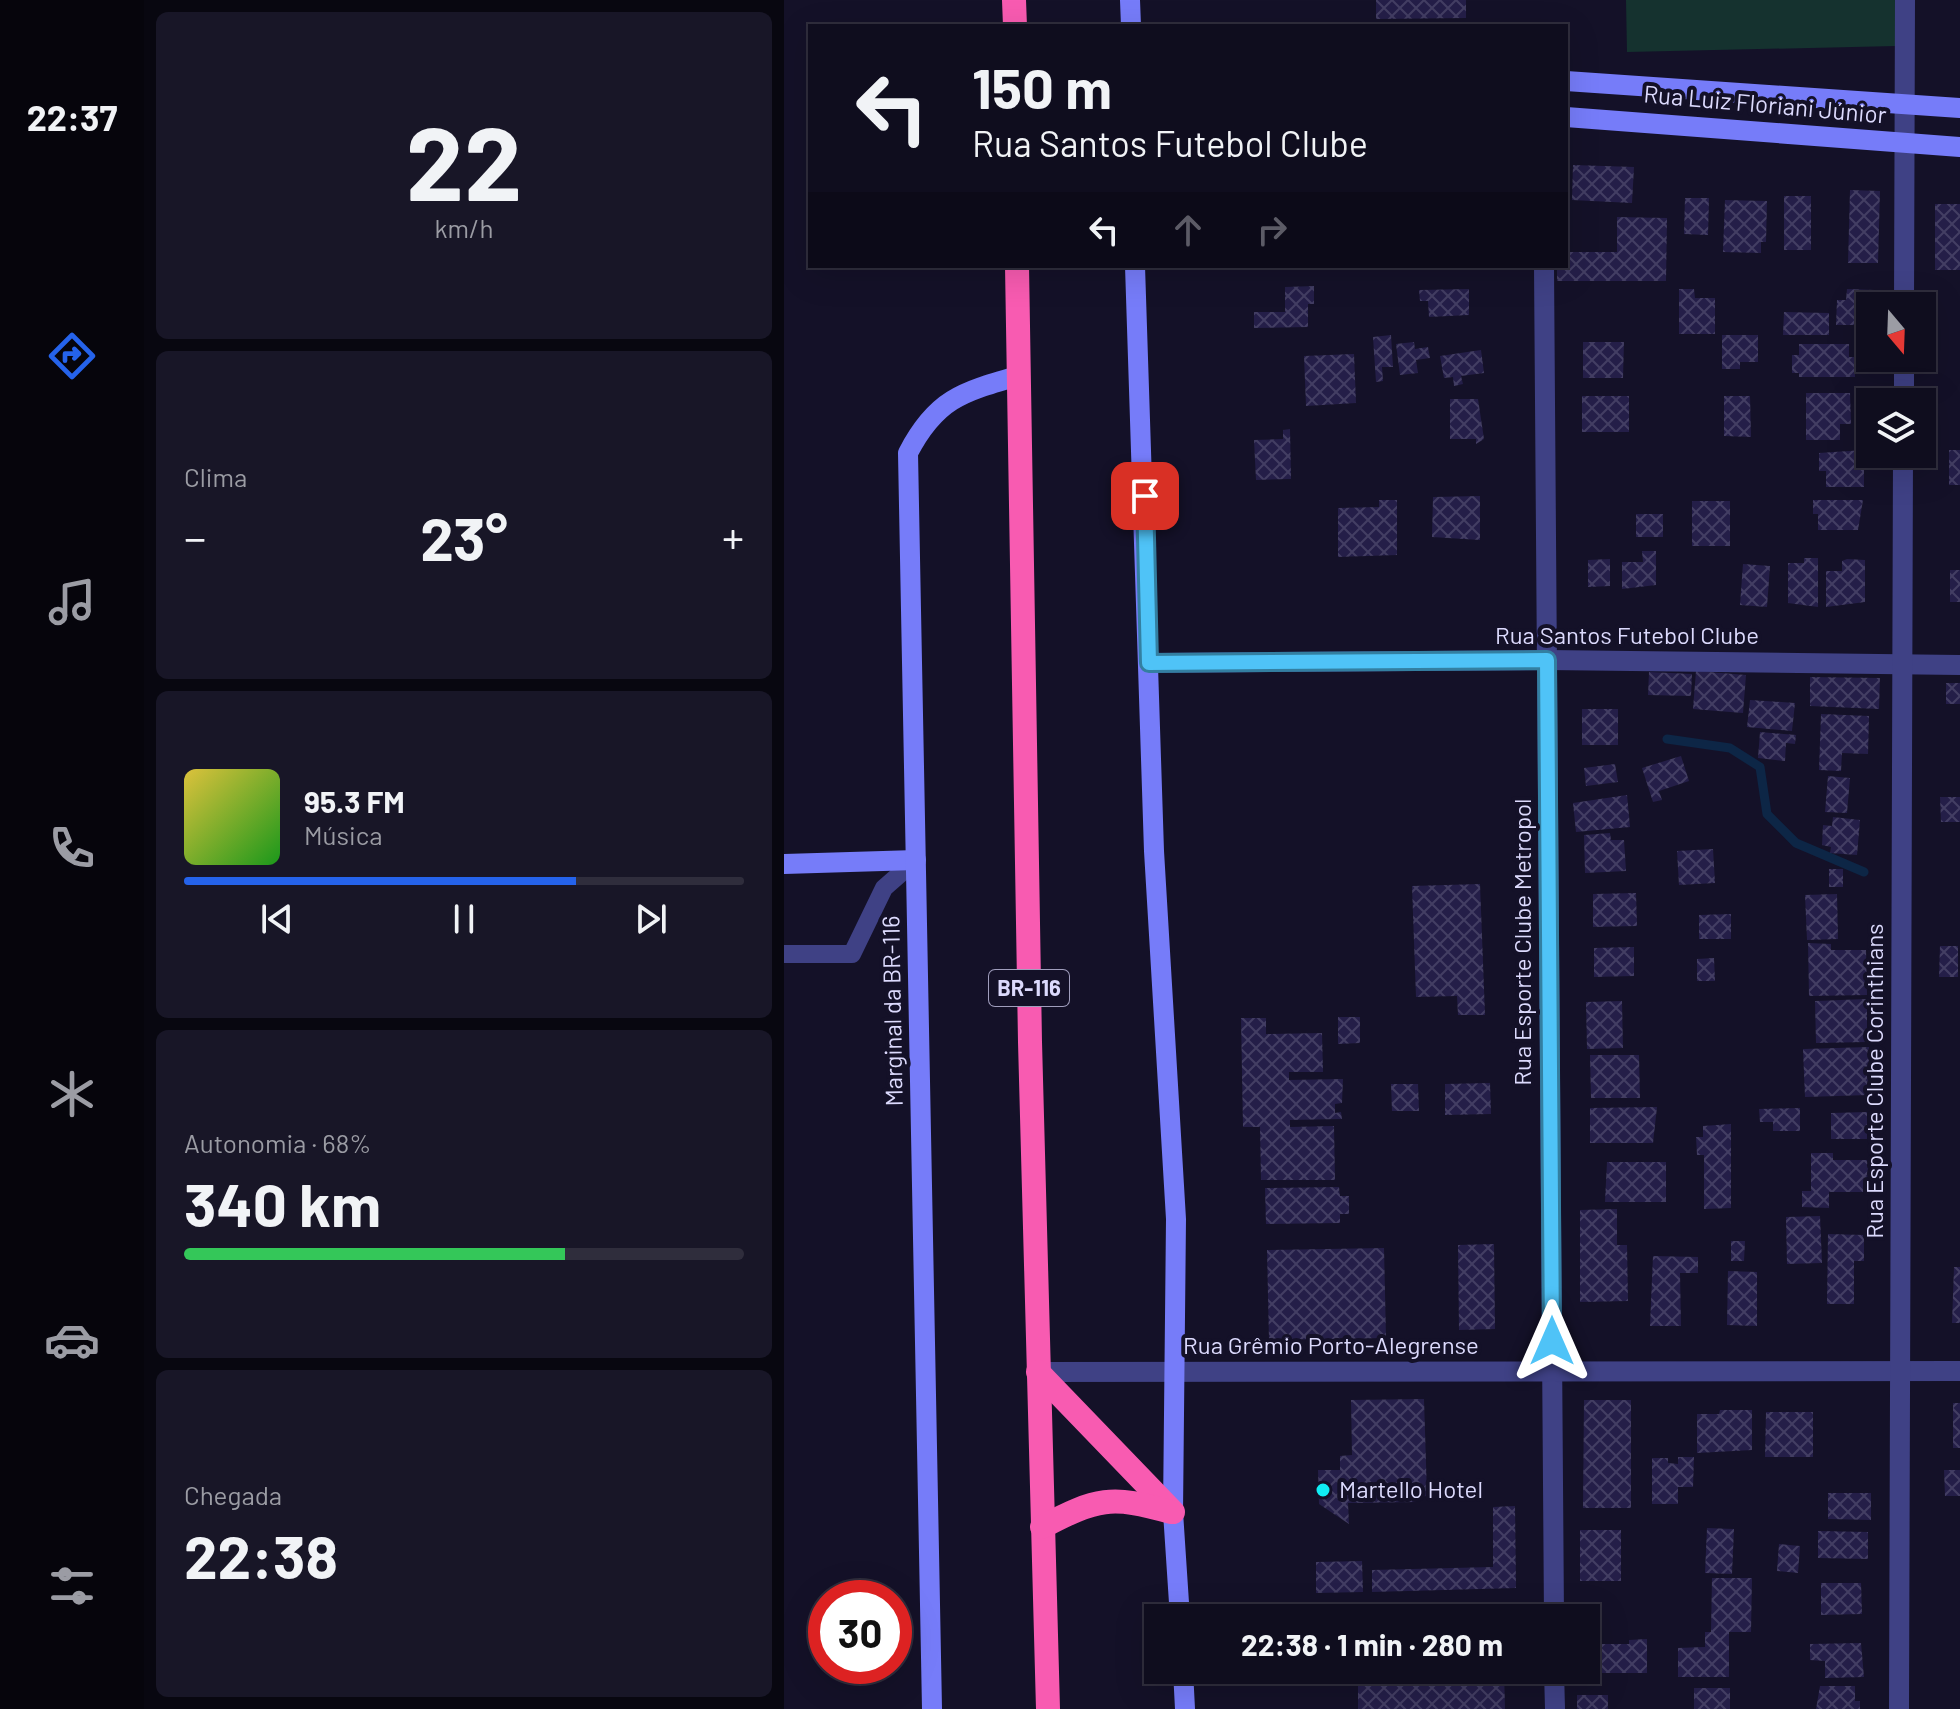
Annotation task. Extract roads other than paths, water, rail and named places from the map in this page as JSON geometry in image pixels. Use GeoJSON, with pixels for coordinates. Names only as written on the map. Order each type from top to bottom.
{"type":"FeatureCollection","features":[{"type":"Feature","properties":{"kind":"highway"},"geometry":{"type":"LineString","coordinates":[[1014,0],[1015,24]]}},
{"type":"Feature","properties":{"kind":"highway","name":"BR-116"},"geometry":{"type":"LineString","coordinates":[[1017,268],[1038,1372],[1048,1709]]}},
{"type":"Feature","properties":{"kind":"highway"},"geometry":{"type":"LineString","coordinates":[[1038,1372],[1173,1512]]}},
{"type":"Feature","properties":{"kind":"highway"},"geometry":{"type":"LineString","coordinates":[[1042,1527],[1080,1507],[1106,1500],[1137,1503],[1173,1512]]}},
{"type":"Feature","properties":{"kind":"street"},"geometry":{"type":"LineString","coordinates":[[1130,0],[1131,24]]}},
{"type":"Feature","properties":{"kind":"street"},"geometry":{"type":"LineString","coordinates":[[1904,292],[1905,0]]}},
{"type":"Feature","properties":{"kind":"street","name":"Rua Luiz Floriani Júnior"},"geometry":{"type":"LineString","coordinates":[[1568,81],[1960,108]]}},
{"type":"Feature","properties":{"kind":"street","name":"Rua Luiz Floriani Júnior"},"geometry":{"type":"LineString","coordinates":[[1568,117],[1960,147]]}},
{"type":"Feature","properties":{"kind":"street"},"geometry":{"type":"LineString","coordinates":[[1135,268],[1154,851],[1176,1219],[1172,1372],[1173,1512],[1179,1604]]}},
{"type":"Feature","properties":{"kind":"street","name":"Rua Esporte Clube Metropol"},"geometry":{"type":"LineString","coordinates":[[1544,268],[1554,1604]]}},
{"type":"Feature","properties":{"kind":"street","name":"Marginal da BR-116"},"geometry":{"type":"LineString","coordinates":[[932,1709],[908,453],[924,422],[944,404],[1018,376]]}},
{"type":"Feature","properties":{"kind":"street","name":"Rua Esporte Clube Corinthians"},"geometry":{"type":"LineString","coordinates":[[1899,1709],[1903,468]]}},
{"type":"Feature","properties":{"kind":"street","name":"Rua Santos Futebol Clube"},"geometry":{"type":"LineString","coordinates":[[1149,663],[1547,660],[1960,665]]}},
{"type":"Feature","properties":{"kind":"street"},"geometry":{"type":"LineString","coordinates":[[784,864],[916,860]]}},
{"type":"Feature","properties":{"kind":"street","name":"Rua Grêmio Porto-Alegrense"},"geometry":{"type":"LineString","coordinates":[[1038,1372],[1960,1371]]}},
{"type":"Feature","properties":{"kind":"street"},"geometry":{"type":"LineString","coordinates":[[1184,1684],[1185,1709]]}},
{"type":"Feature","properties":{"kind":"street"},"geometry":{"type":"LineString","coordinates":[[1554,1684],[1555,1709]]}},
{"type":"Feature","properties":{"kind":"lane"},"geometry":{"type":"LineString","coordinates":[[784,954],[852,954],[884,888],[916,860]]}},
{"type":"Feature","properties":{"kind":"waterway"},"geometry":{"type":"LineString","coordinates":[[1667,739],[1730,748],[1760,767],[1767,814],[1796,843],[1864,872]]}},
{"type":"Feature","properties":{"kind":"place","name":"Martello Hotel"},"geometry":{"type":"Point","coordinates":[1323,1490]}}]}
